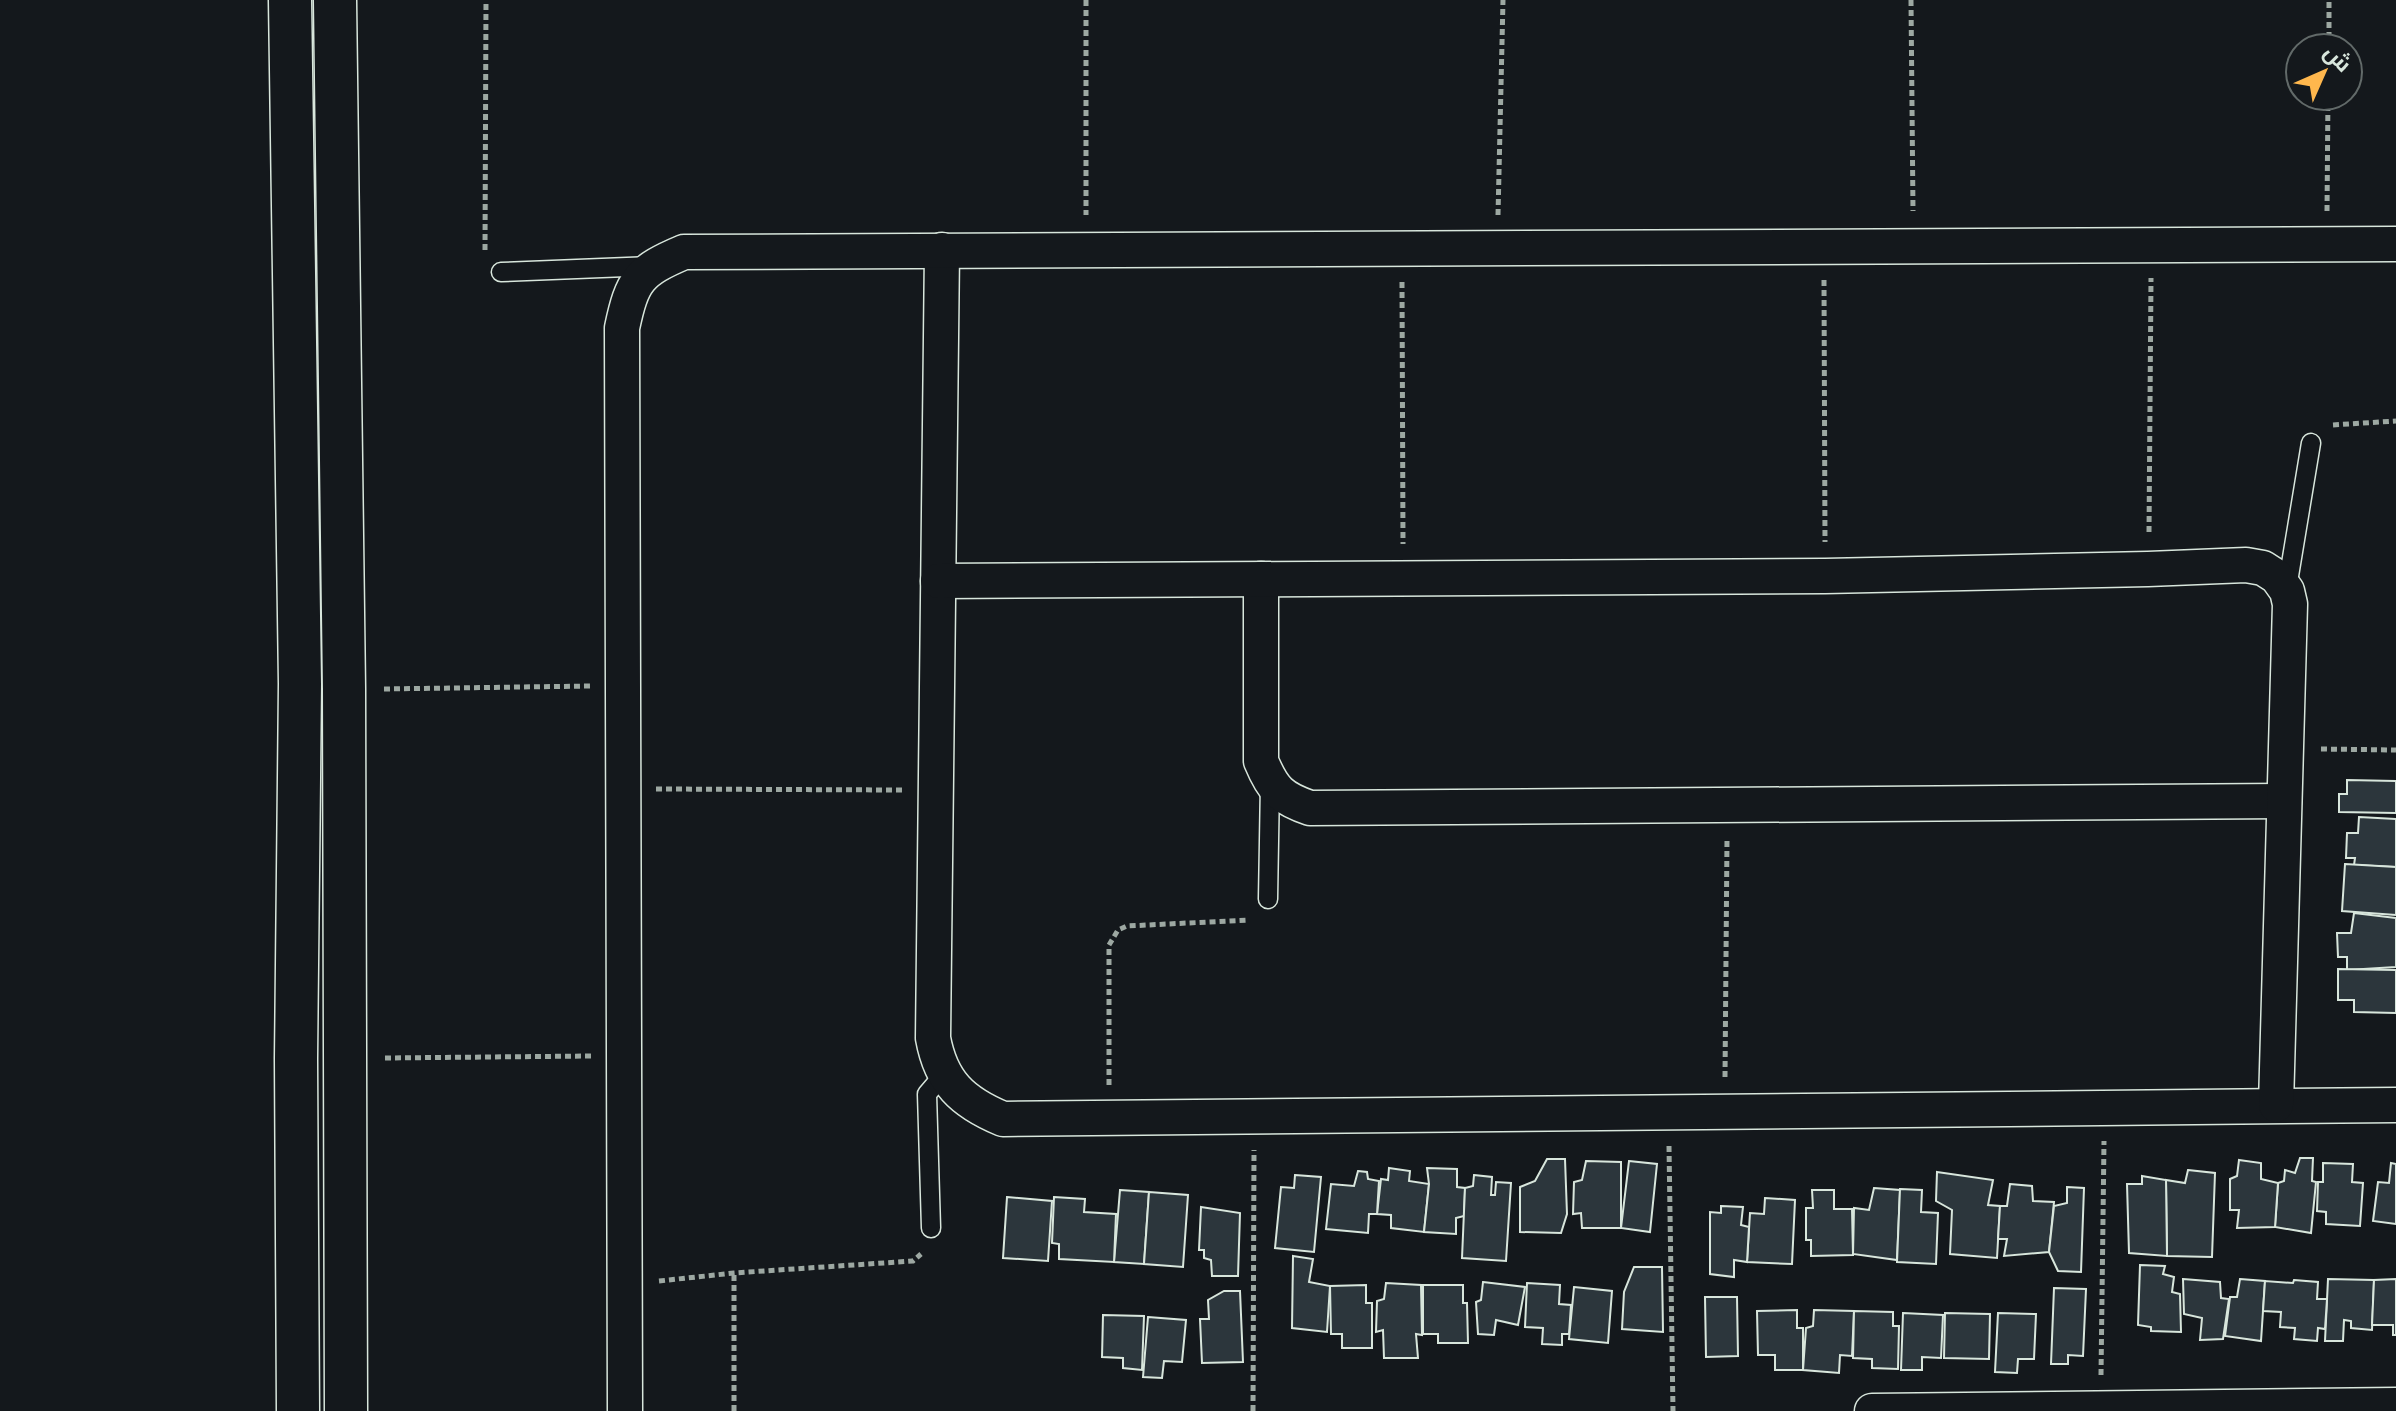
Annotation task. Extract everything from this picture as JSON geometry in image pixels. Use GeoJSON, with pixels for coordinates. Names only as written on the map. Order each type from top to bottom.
{"type":"FeatureCollection","features":[{"type":"Feature","properties":{"kind":"street"},"geometry":{"type":"LineString","coordinates":[[290,0],[300,684],[296,1059],[298,1411]]}},
{"type":"Feature","properties":{"kind":"street"},"geometry":{"type":"LineString","coordinates":[[335,0],[344,689],[346,1411]]}},
{"type":"Feature","properties":{"kind":"street"},"geometry":{"type":"LineString","coordinates":[[625,1411],[622,328],[629,293],[652,266],[684,252],[2396,244]]}},
{"type":"Feature","properties":{"kind":"street"},"geometry":{"type":"LineString","coordinates":[[942,250],[933,1038],[936,1057],[944,1074],[960,1094],[979,1109],[1003,1119],[2396,1105]]}},
{"type":"Feature","properties":{"kind":"street"},"geometry":{"type":"LineString","coordinates":[[938,581],[1825,576],[2246,565],[2263,568],[2277,577],[2287,591],[2290,616],[2276,1105]]}},
{"type":"Feature","properties":{"kind":"street"},"geometry":{"type":"LineString","coordinates":[[1261,579],[1261,761],[1270,783],[1287,800],[1310,808],[2284,801]]}},
{"type":"Feature","properties":{"kind":"street"},"geometry":{"type":"LineString","coordinates":[[1872,1411],[2396,1405]]}},
{"type":"Feature","properties":{"kind":"lane"},"geometry":{"type":"LineString","coordinates":[[501,272],[652,266]]}},
{"type":"Feature","properties":{"kind":"lane"},"geometry":{"type":"LineString","coordinates":[[2287,591],[2311,443]]}},
{"type":"Feature","properties":{"kind":"lane"},"geometry":{"type":"LineString","coordinates":[[1268,899],[1270,783]]}},
{"type":"Feature","properties":{"kind":"lane"},"geometry":{"type":"LineString","coordinates":[[931,1228],[927,1094],[934,1082],[944,1074]]}},
{"type":"Feature","properties":{"kind":"path"},"geometry":{"type":"LineString","coordinates":[[486,0],[485,259],[501,272]]}},
{"type":"Feature","properties":{"kind":"path"},"geometry":{"type":"LineString","coordinates":[[1086,0],[1086,250]]}},
{"type":"Feature","properties":{"kind":"path"},"geometry":{"type":"LineString","coordinates":[[1497,248],[1503,0]]}},
{"type":"Feature","properties":{"kind":"path"},"geometry":{"type":"LineString","coordinates":[[1911,0],[1913,246]]}},
{"type":"Feature","properties":{"kind":"path"},"geometry":{"type":"LineString","coordinates":[[2329,0],[2329,32]]}},
{"type":"Feature","properties":{"kind":"path"},"geometry":{"type":"LineString","coordinates":[[2327,244],[2328,112]]}},
{"type":"Feature","properties":{"kind":"path"},"geometry":{"type":"LineString","coordinates":[[2148,569],[2152,245]]}},
{"type":"Feature","properties":{"kind":"path"},"geometry":{"type":"LineString","coordinates":[[1824,247],[1825,576]]}},
{"type":"Feature","properties":{"kind":"path"},"geometry":{"type":"LineString","coordinates":[[1402,249],[1403,578]]}},
{"type":"Feature","properties":{"kind":"path"},"geometry":{"type":"LineString","coordinates":[[2311,443],[2314,435],[2326,425],[2396,421]]}},
{"type":"Feature","properties":{"kind":"path"},"geometry":{"type":"LineString","coordinates":[[344,689],[623,686]]}},
{"type":"Feature","properties":{"kind":"path"},"geometry":{"type":"LineString","coordinates":[[2286,749],[2396,750]]}},
{"type":"Feature","properties":{"kind":"path"},"geometry":{"type":"LineString","coordinates":[[623,788],[935,790]]}},
{"type":"Feature","properties":{"kind":"path"},"geometry":{"type":"LineString","coordinates":[[1724,1112],[1727,806]]}},
{"type":"Feature","properties":{"kind":"path"},"geometry":{"type":"LineString","coordinates":[[1109,1118],[1109,945],[1113,937],[1127,926],[1245,922],[1255,918],[1268,899]]}},
{"type":"Feature","properties":{"kind":"path"},"geometry":{"type":"LineString","coordinates":[[344,1058],[624,1056]]}},
{"type":"Feature","properties":{"kind":"path"},"geometry":{"type":"LineString","coordinates":[[2101,1408],[2104,1108]]}},
{"type":"Feature","properties":{"kind":"path"},"geometry":{"type":"LineString","coordinates":[[1669,1113],[1673,1411]]}},
{"type":"Feature","properties":{"kind":"path"},"geometry":{"type":"LineString","coordinates":[[1253,1411],[1254,1117]]}},
{"type":"Feature","properties":{"kind":"path"},"geometry":{"type":"LineString","coordinates":[[624,1285],[734,1273],[913,1261],[923,1253],[931,1228]]}},
{"type":"Feature","properties":{"kind":"path"},"geometry":{"type":"LineString","coordinates":[[734,1273],[734,1411]]}},
{"type":"Feature","properties":{"kind":"building"},"geometry":{"type":"Polygon","coordinates":[[[2347,780],[2396,781],[2396,813],[2339,812],[2339,794],[2347,794],[2347,780]]]}},
{"type":"Feature","properties":{"kind":"building"},"geometry":{"type":"Polygon","coordinates":[[[2359,817],[2396,819],[2396,867],[2354,865],[2355,858],[2346,858],[2347,833],[2358,833],[2359,817]]]}},
{"type":"Feature","properties":{"kind":"building"},"geometry":{"type":"Polygon","coordinates":[[[2345,864],[2396,867],[2396,915],[2342,911],[2345,864]]]}},
{"type":"Feature","properties":{"kind":"building"},"geometry":{"type":"Polygon","coordinates":[[[2354,913],[2396,918],[2396,967],[2347,970],[2347,957],[2338,957],[2337,933],[2351,933],[2354,913]]]}},
{"type":"Feature","properties":{"kind":"building"},"geometry":{"type":"Polygon","coordinates":[[[2338,969],[2396,970],[2396,1013],[2354,1012],[2354,1000],[2338,1000],[2338,969]]]}},
{"type":"Feature","properties":{"kind":"building"},"geometry":{"type":"Polygon","coordinates":[[[2300,1158],[2313,1158],[2312,1181],[2316,1182],[2311,1233],[2275,1227],[2278,1183],[2284,1181],[2285,1170],[2295,1173],[2300,1158]]]}},
{"type":"Feature","properties":{"kind":"building"},"geometry":{"type":"Polygon","coordinates":[[[1547,1159],[1565,1159],[1567,1214],[1561,1233],[1520,1232],[1520,1187],[1535,1181],[1547,1159]]]}},
{"type":"Feature","properties":{"kind":"building"},"geometry":{"type":"Polygon","coordinates":[[[2239,1160],[2261,1163],[2261,1179],[2278,1183],[2275,1227],[2237,1228],[2239,1210],[2230,1210],[2230,1179],[2237,1176],[2239,1160]]]}},
{"type":"Feature","properties":{"kind":"building"},"geometry":{"type":"Polygon","coordinates":[[[1586,1161],[1621,1162],[1621,1228],[1582,1228],[1581,1213],[1573,1214],[1574,1182],[1582,1180],[1586,1161]]]}},
{"type":"Feature","properties":{"kind":"building"},"geometry":{"type":"Polygon","coordinates":[[[1629,1161],[1657,1164],[1650,1232],[1621,1228],[1629,1161]]]}},
{"type":"Feature","properties":{"kind":"building"},"geometry":{"type":"Polygon","coordinates":[[[2323,1163],[2353,1164],[2352,1182],[2363,1183],[2360,1226],[2326,1224],[2326,1212],[2317,1211],[2318,1182],[2323,1182],[2323,1163]]]}},
{"type":"Feature","properties":{"kind":"building"},"geometry":{"type":"Polygon","coordinates":[[[2391,1163],[2396,1164],[2396,1224],[2373,1221],[2378,1182],[2389,1183],[2391,1163]]]}},
{"type":"Feature","properties":{"kind":"building"},"geometry":{"type":"Polygon","coordinates":[[[1389,1168],[1410,1171],[1409,1181],[1429,1184],[1424,1232],[1391,1228],[1391,1215],[1377,1214],[1381,1179],[1388,1180],[1389,1168]]]}},
{"type":"Feature","properties":{"kind":"building"},"geometry":{"type":"Polygon","coordinates":[[[1427,1168],[1457,1169],[1457,1187],[1465,1188],[1464,1216],[1456,1218],[1456,1234],[1424,1232],[1429,1184],[1427,1168]]]}},
{"type":"Feature","properties":{"kind":"building"},"geometry":{"type":"Polygon","coordinates":[[[2188,1170],[2215,1173],[2212,1257],[2167,1256],[2166,1180],[2185,1183],[2188,1170]]]}},
{"type":"Feature","properties":{"kind":"building"},"geometry":{"type":"Polygon","coordinates":[[[1358,1171],[1367,1172],[1368,1179],[1379,1181],[1377,1214],[1369,1214],[1368,1233],[1326,1229],[1331,1184],[1354,1186],[1358,1171]]]}},
{"type":"Feature","properties":{"kind":"building"},"geometry":{"type":"Polygon","coordinates":[[[1937,1172],[1993,1180],[1988,1205],[2000,1206],[1997,1258],[1950,1254],[1952,1210],[1936,1201],[1937,1172]]]}},
{"type":"Feature","properties":{"kind":"building"},"geometry":{"type":"Polygon","coordinates":[[[1295,1175],[1321,1177],[1314,1252],[1275,1248],[1281,1187],[1294,1188],[1295,1175]]]}},
{"type":"Feature","properties":{"kind":"building"},"geometry":{"type":"Polygon","coordinates":[[[1474,1175],[1492,1177],[1491,1195],[1495,1195],[1496,1182],[1511,1183],[1506,1261],[1462,1258],[1465,1188],[1473,1186],[1474,1175]]]}},
{"type":"Feature","properties":{"kind":"building"},"geometry":{"type":"Polygon","coordinates":[[[2142,1176],[2166,1180],[2167,1256],[2129,1253],[2127,1184],[2142,1184],[2142,1176]]]}},
{"type":"Feature","properties":{"kind":"building"},"geometry":{"type":"Polygon","coordinates":[[[2010,1184],[2032,1186],[2033,1201],[2054,1202],[2049,1252],[2004,1256],[2007,1239],[1998,1239],[2000,1206],[2007,1206],[2010,1184]]]}},
{"type":"Feature","properties":{"kind":"building"},"geometry":{"type":"Polygon","coordinates":[[[2067,1187],[2084,1188],[2081,1272],[2058,1271],[2049,1252],[2054,1206],[2067,1203],[2067,1187]]]}},
{"type":"Feature","properties":{"kind":"building"},"geometry":{"type":"Polygon","coordinates":[[[1874,1188],[1900,1190],[1897,1260],[1853,1254],[1854,1208],[1869,1210],[1874,1188]]]}},
{"type":"Feature","properties":{"kind":"building"},"geometry":{"type":"Polygon","coordinates":[[[1900,1189],[1922,1190],[1921,1212],[1938,1213],[1936,1264],[1897,1262],[1900,1189]]]}},
{"type":"Feature","properties":{"kind":"building"},"geometry":{"type":"Polygon","coordinates":[[[1120,1190],[1149,1192],[1144,1264],[1114,1262],[1120,1190]]]}},
{"type":"Feature","properties":{"kind":"building"},"geometry":{"type":"Polygon","coordinates":[[[1812,1190],[1834,1190],[1834,1209],[1852,1209],[1853,1255],[1811,1256],[1811,1240],[1806,1240],[1806,1208],[1813,1208],[1812,1190]]]}},
{"type":"Feature","properties":{"kind":"building"},"geometry":{"type":"Polygon","coordinates":[[[1149,1192],[1188,1195],[1183,1267],[1144,1264],[1149,1192]]]}},
{"type":"Feature","properties":{"kind":"building"},"geometry":{"type":"Polygon","coordinates":[[[1007,1197],[1052,1201],[1048,1261],[1003,1258],[1007,1197]]]}},
{"type":"Feature","properties":{"kind":"building"},"geometry":{"type":"Polygon","coordinates":[[[1054,1197],[1085,1199],[1084,1212],[1116,1214],[1114,1262],[1059,1259],[1059,1244],[1052,1243],[1054,1197]]]}},
{"type":"Feature","properties":{"kind":"building"},"geometry":{"type":"Polygon","coordinates":[[[1765,1198],[1795,1200],[1792,1264],[1747,1262],[1750,1213],[1764,1214],[1765,1198]]]}},
{"type":"Feature","properties":{"kind":"building"},"geometry":{"type":"Polygon","coordinates":[[[1721,1206],[1743,1207],[1741,1225],[1749,1227],[1747,1262],[1734,1260],[1734,1277],[1710,1274],[1710,1212],[1721,1213],[1721,1206]]]}},
{"type":"Feature","properties":{"kind":"building"},"geometry":{"type":"Polygon","coordinates":[[[1201,1207],[1240,1213],[1238,1276],[1212,1276],[1211,1260],[1204,1258],[1204,1250],[1199,1250],[1201,1207]]]}},
{"type":"Feature","properties":{"kind":"building"},"geometry":{"type":"Polygon","coordinates":[[[1293,1256],[1313,1259],[1309,1282],[1330,1286],[1327,1332],[1292,1328],[1293,1256]]]}},
{"type":"Feature","properties":{"kind":"building"},"geometry":{"type":"Polygon","coordinates":[[[2140,1265],[2165,1266],[2163,1274],[2174,1277],[2172,1292],[2180,1294],[2181,1332],[2151,1331],[2151,1327],[2138,1325],[2140,1265]]]}},
{"type":"Feature","properties":{"kind":"building"},"geometry":{"type":"Polygon","coordinates":[[[1634,1267],[1662,1267],[1663,1332],[1622,1329],[1624,1292],[1634,1267]]]}},
{"type":"Feature","properties":{"kind":"building"},"geometry":{"type":"Polygon","coordinates":[[[2183,1279],[2220,1282],[2221,1298],[2229,1299],[2223,1339],[2200,1340],[2202,1318],[2184,1314],[2183,1279]]]}},
{"type":"Feature","properties":{"kind":"building"},"geometry":{"type":"Polygon","coordinates":[[[2240,1279],[2265,1281],[2261,1341],[2225,1336],[2230,1297],[2237,1297],[2240,1279]]]}},
{"type":"Feature","properties":{"kind":"building"},"geometry":{"type":"Polygon","coordinates":[[[2328,1279],[2374,1280],[2372,1330],[2351,1328],[2351,1321],[2344,1320],[2343,1341],[2325,1341],[2328,1279]]]}},
{"type":"Feature","properties":{"kind":"building"},"geometry":{"type":"Polygon","coordinates":[[[2396,1279],[2396,1335],[2393,1335],[2393,1325],[2372,1325],[2374,1280],[2396,1279]]]}},
{"type":"Feature","properties":{"kind":"building"},"geometry":{"type":"Polygon","coordinates":[[[2294,1280],[2318,1282],[2317,1299],[2327,1299],[2325,1329],[2318,1328],[2317,1341],[2294,1339],[2295,1328],[2280,1327],[2281,1312],[2263,1311],[2265,1281],[2293,1283],[2294,1280]]]}},
{"type":"Feature","properties":{"kind":"building"},"geometry":{"type":"Polygon","coordinates":[[[1483,1282],[1525,1287],[1518,1325],[1496,1320],[1494,1335],[1478,1334],[1476,1302],[1481,1300],[1483,1282]]]}},
{"type":"Feature","properties":{"kind":"building"},"geometry":{"type":"Polygon","coordinates":[[[1386,1283],[1421,1285],[1422,1335],[1416,1334],[1418,1358],[1384,1358],[1383,1330],[1376,1332],[1377,1301],[1384,1299],[1386,1283]]]}},
{"type":"Feature","properties":{"kind":"building"},"geometry":{"type":"Polygon","coordinates":[[[1527,1283],[1560,1285],[1559,1304],[1571,1305],[1569,1334],[1562,1334],[1562,1345],[1542,1344],[1543,1328],[1525,1327],[1527,1283]]]}},
{"type":"Feature","properties":{"kind":"building"},"geometry":{"type":"Polygon","coordinates":[[[1366,1285],[1366,1303],[1372,1303],[1372,1348],[1342,1348],[1342,1334],[1331,1334],[1330,1286],[1366,1285]]]}},
{"type":"Feature","properties":{"kind":"building"},"geometry":{"type":"Polygon","coordinates":[[[1423,1285],[1463,1285],[1463,1303],[1467,1303],[1468,1343],[1438,1343],[1438,1334],[1423,1334],[1423,1285]]]}},
{"type":"Feature","properties":{"kind":"building"},"geometry":{"type":"Polygon","coordinates":[[[1574,1287],[1612,1291],[1608,1343],[1569,1339],[1574,1287]]]}},
{"type":"Feature","properties":{"kind":"building"},"geometry":{"type":"Polygon","coordinates":[[[2054,1288],[2086,1289],[2083,1356],[2068,1355],[2068,1364],[2051,1364],[2054,1288]]]}},
{"type":"Feature","properties":{"kind":"building"},"geometry":{"type":"Polygon","coordinates":[[[1224,1291],[1240,1291],[1243,1362],[1202,1363],[1200,1319],[1209,1319],[1208,1300],[1224,1291]]]}},
{"type":"Feature","properties":{"kind":"building"},"geometry":{"type":"Polygon","coordinates":[[[1705,1297],[1737,1297],[1738,1356],[1706,1357],[1705,1297]]]}},
{"type":"Feature","properties":{"kind":"building"},"geometry":{"type":"Polygon","coordinates":[[[1797,1310],[1797,1328],[1803,1328],[1803,1370],[1775,1370],[1775,1355],[1758,1355],[1757,1311],[1797,1310]]]}},
{"type":"Feature","properties":{"kind":"building"},"geometry":{"type":"Polygon","coordinates":[[[1814,1310],[1854,1311],[1852,1356],[1840,1355],[1839,1373],[1803,1370],[1806,1328],[1813,1326],[1814,1310]]]}},
{"type":"Feature","properties":{"kind":"building"},"geometry":{"type":"Polygon","coordinates":[[[1854,1311],[1893,1312],[1893,1326],[1899,1326],[1898,1369],[1872,1368],[1872,1359],[1853,1358],[1854,1311]]]}},
{"type":"Feature","properties":{"kind":"building"},"geometry":{"type":"Polygon","coordinates":[[[1903,1313],[1943,1315],[1941,1358],[1922,1357],[1922,1370],[1901,1370],[1903,1313]]]}},
{"type":"Feature","properties":{"kind":"building"},"geometry":{"type":"Polygon","coordinates":[[[1945,1313],[1990,1314],[1989,1359],[1944,1358],[1945,1313]]]}},
{"type":"Feature","properties":{"kind":"building"},"geometry":{"type":"Polygon","coordinates":[[[1998,1313],[2036,1314],[2034,1359],[2018,1359],[2017,1373],[1995,1372],[1998,1313]]]}},
{"type":"Feature","properties":{"kind":"building"},"geometry":{"type":"Polygon","coordinates":[[[1103,1315],[1144,1316],[1142,1370],[1123,1368],[1123,1358],[1102,1357],[1103,1315]]]}},
{"type":"Feature","properties":{"kind":"building"},"geometry":{"type":"Polygon","coordinates":[[[1148,1317],[1186,1320],[1182,1362],[1164,1361],[1162,1378],[1143,1377],[1148,1317]]]}}]}
